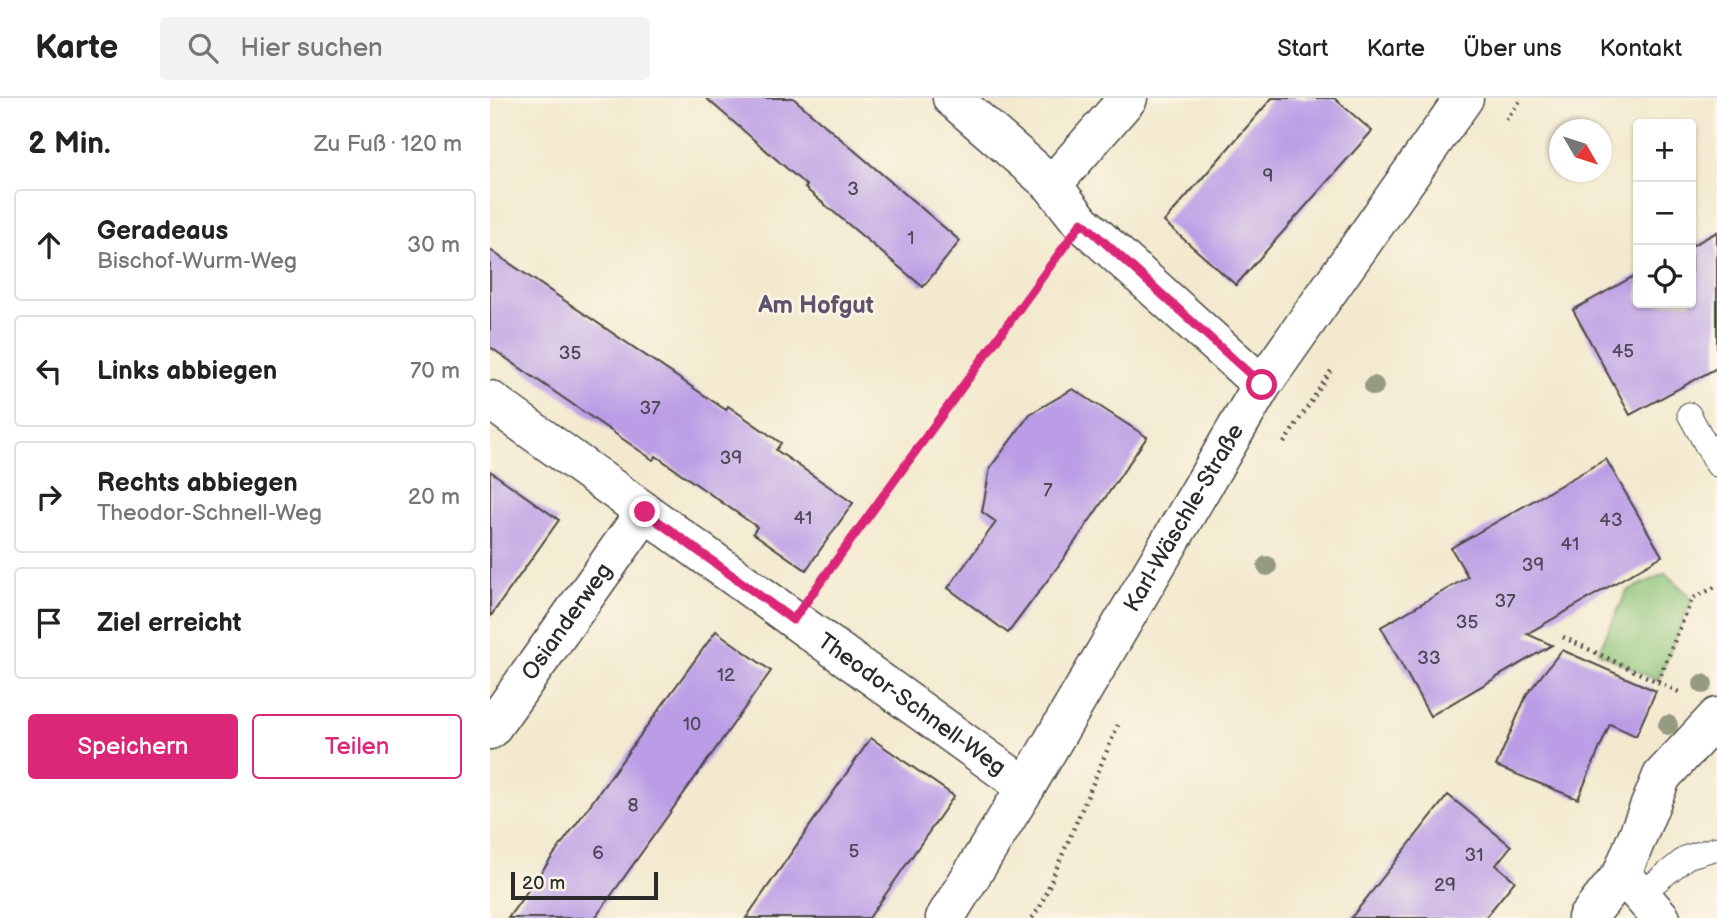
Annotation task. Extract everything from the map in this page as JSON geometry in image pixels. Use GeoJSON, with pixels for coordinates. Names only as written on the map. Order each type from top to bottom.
{"type":"FeatureCollection","features":[{"type":"Feature","properties":{"kind":"street"},"geometry":{"type":"LineString","coordinates":[[952,98],[1052,186],[1082,222],[1262,385]]}},
{"type":"Feature","properties":{"kind":"street"},"geometry":{"type":"LineString","coordinates":[[1052,186],[1128,98]]}},
{"type":"Feature","properties":{"kind":"street","name":"Karl-Wäschle-Straße"},"geometry":{"type":"LineString","coordinates":[[945,918],[1026,787],[1262,385],[1464,98]]}},
{"type":"Feature","properties":{"kind":"street","name":"Theodor-Schnell-Weg"},"geometry":{"type":"LineString","coordinates":[[490,400],[1026,787]]}},
{"type":"Feature","properties":{"kind":"street","name":"Osianderweg"},"geometry":{"type":"LineString","coordinates":[[490,730],[645,512]]}},
{"type":"Feature","properties":{"kind":"street"},"geometry":{"type":"LineString","coordinates":[[1587,918],[1642,895],[1662,776],[1717,717]]}},
{"type":"Feature","properties":{"kind":"lane"},"geometry":{"type":"LineString","coordinates":[[1689,414],[1717,465]]}},
{"type":"Feature","properties":{"kind":"lane"},"geometry":{"type":"LineString","coordinates":[[1642,895],[1687,857],[1717,849]]}},
{"type":"Feature","properties":{"kind":"path"},"geometry":{"type":"LineString","coordinates":[[1498,131],[1522,98]]}},
{"type":"Feature","properties":{"kind":"path"},"geometry":{"type":"LineString","coordinates":[[793,620],[1082,222]]}},
{"type":"Feature","properties":{"kind":"path"},"geometry":{"type":"LineString","coordinates":[[1283,444],[1336,363]]}},
{"type":"Feature","properties":{"kind":"path"},"geometry":{"type":"LineString","coordinates":[[1658,681],[1692,599],[1717,586]]}},
{"type":"Feature","properties":{"kind":"path"},"geometry":{"type":"LineString","coordinates":[[1563,636],[1682,694]]}},
{"type":"Feature","properties":{"kind":"path"},"geometry":{"type":"LineString","coordinates":[[1032,918],[1040,908],[1120,721]]}},
{"type":"Feature","properties":{"kind":"green space"},"geometry":{"type":"Polygon","coordinates":[[[1666,573],[1692,599],[1658,681],[1598,652],[1627,591],[1666,573]]]}},
{"type":"Feature","properties":{"kind":"building"},"geometry":{"type":"Polygon","coordinates":[[[706,98],[793,98],[960,241],[923,287],[805,188],[807,186],[706,98]]]}},
{"type":"Feature","properties":{"kind":"building"},"geometry":{"type":"Polygon","coordinates":[[[1272,98],[1334,98],[1372,131],[1236,285],[1164,222],[1272,98]]]}},
{"type":"Feature","properties":{"kind":"building"},"geometry":{"type":"Polygon","coordinates":[[[1717,232],[1717,368],[1630,415],[1573,310],[1633,277],[1633,308],[1696,308],[1696,243],[1717,232]]]}},
{"type":"Feature","properties":{"kind":"building"},"geometry":{"type":"Polygon","coordinates":[[[490,250],[726,410],[728,406],[781,443],[776,450],[853,503],[806,570],[753,533],[757,527],[656,456],[653,460],[490,347],[490,250]]]}},
{"type":"Feature","properties":{"kind":"building"},"geometry":{"type":"Polygon","coordinates":[[[1073,389],[1147,437],[1059,565],[1008,633],[948,588],[996,522],[982,512],[990,468],[1030,414],[1073,389]]]}},
{"type":"Feature","properties":{"kind":"building"},"geometry":{"type":"Polygon","coordinates":[[[1606,459],[1662,556],[1527,634],[1552,645],[1430,716],[1381,627],[1468,577],[1451,548],[1606,459]]]}},
{"type":"Feature","properties":{"kind":"building"},"geometry":{"type":"Polygon","coordinates":[[[490,471],[559,520],[490,617],[490,471]]]}},
{"type":"Feature","properties":{"kind":"building"},"geometry":{"type":"Polygon","coordinates":[[[716,631],[771,671],[595,918],[508,918],[716,631]]]}},
{"type":"Feature","properties":{"kind":"building"},"geometry":{"type":"Polygon","coordinates":[[[1562,650],[1656,691],[1636,736],[1610,724],[1578,799],[1496,766],[1527,694],[1562,650]]]}},
{"type":"Feature","properties":{"kind":"building"},"geometry":{"type":"Polygon","coordinates":[[[871,738],[954,796],[869,918],[746,918],[871,738]]]}},
{"type":"Feature","properties":{"kind":"building"},"geometry":{"type":"Polygon","coordinates":[[[1448,795],[1511,846],[1496,865],[1515,881],[1485,918],[1351,918],[1448,795]]]}},
{"type":"Feature","properties":{"kind":"district","name":"Am Hofgut"},"geometry":{"type":"Point","coordinates":[816,305]}},
{"type":"Feature","properties":{"kind":"route"},"geometry":{"type":"LineString","coordinates":[[645,512],[793,620],[1082,222],[1262,385]]}}]}
